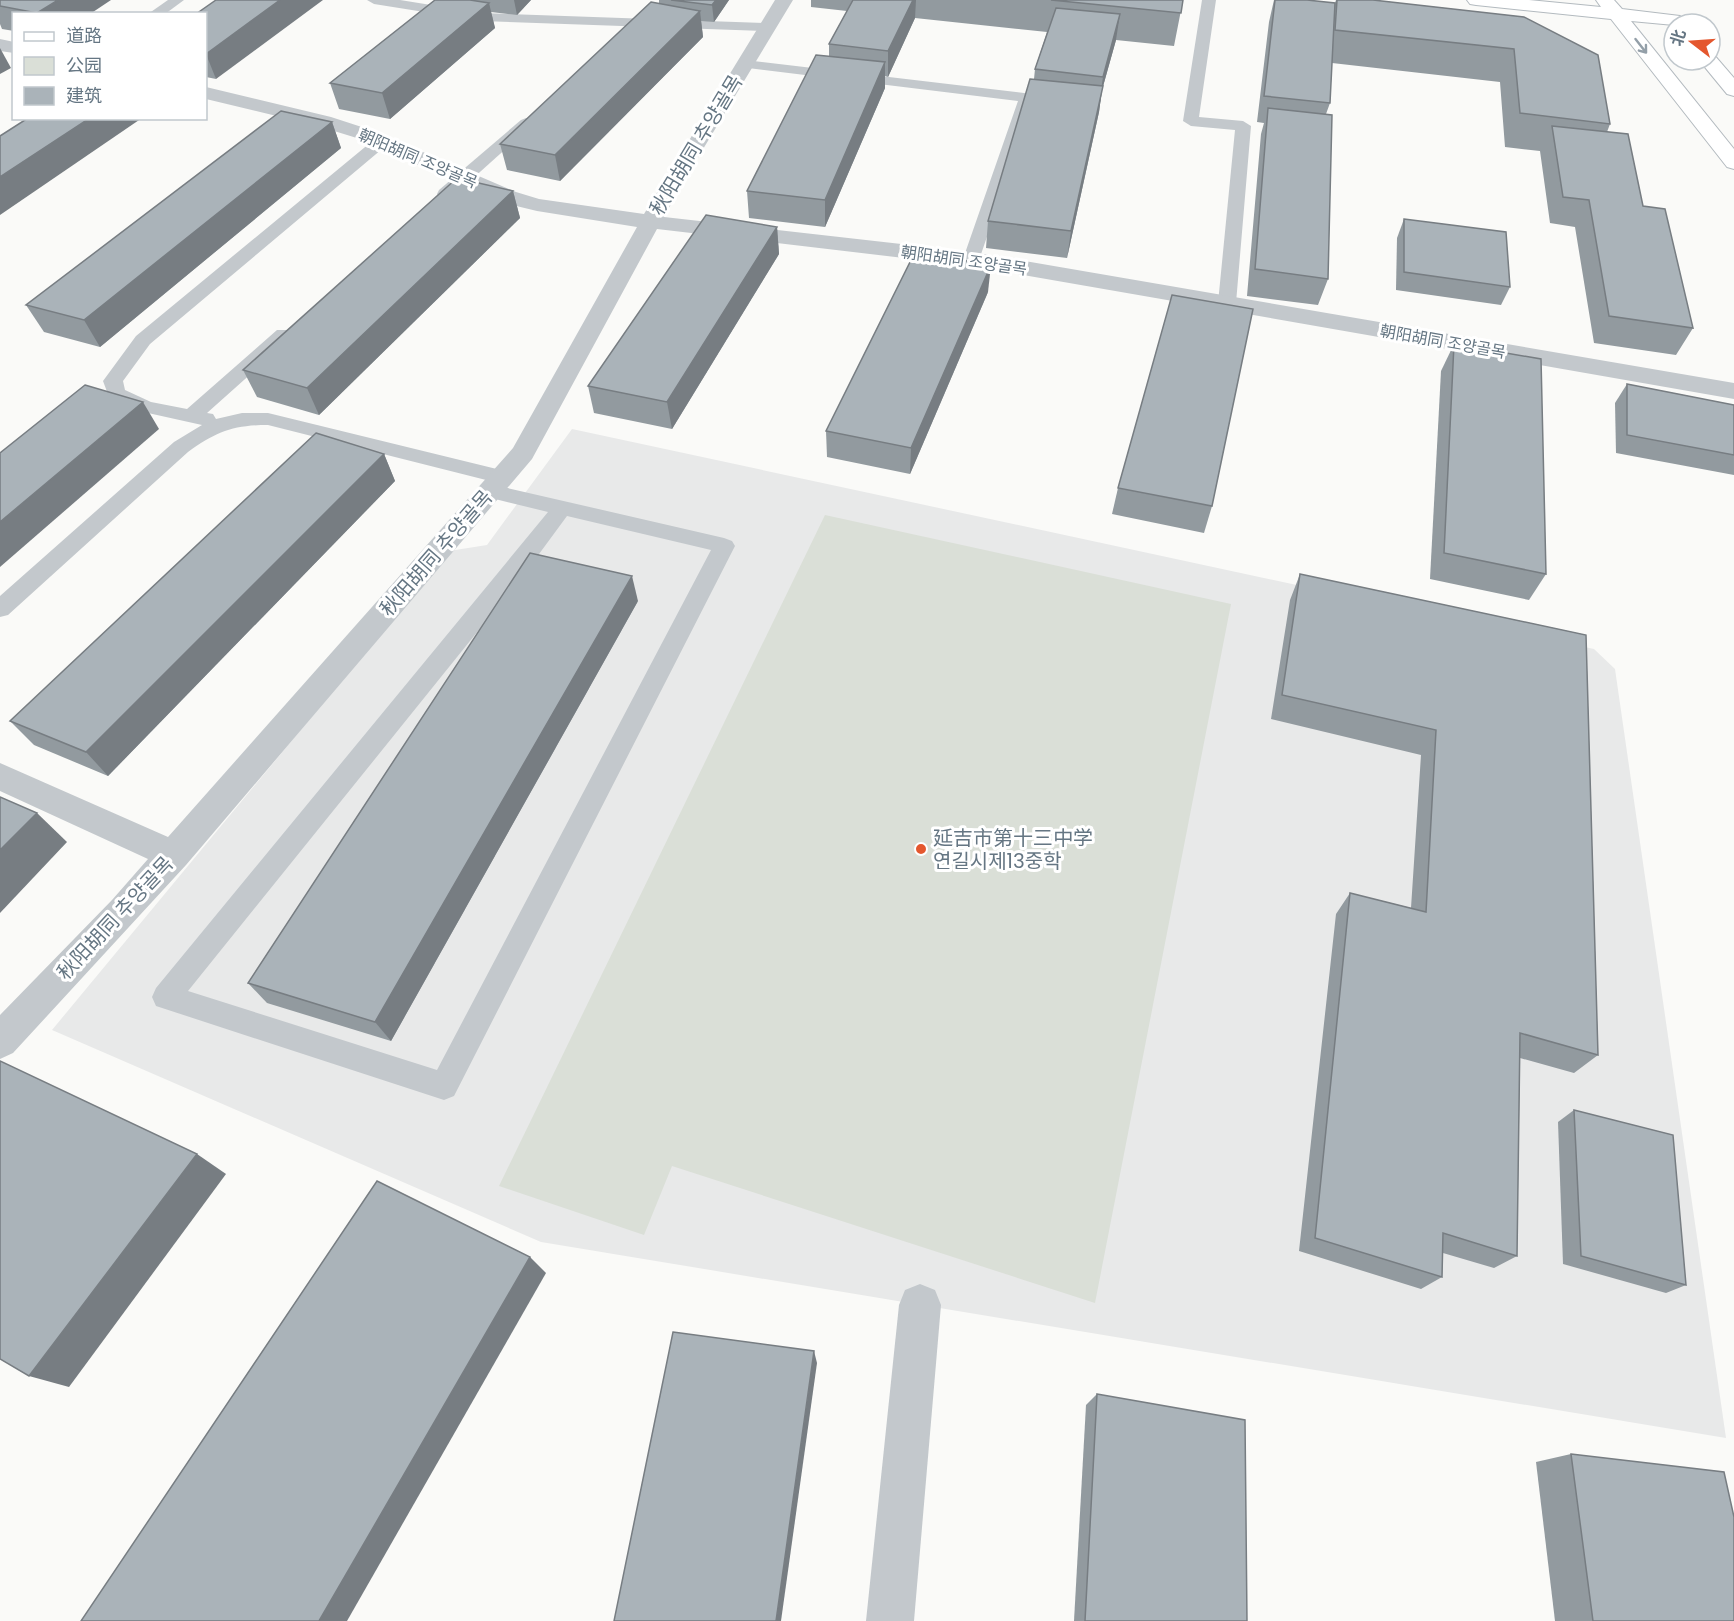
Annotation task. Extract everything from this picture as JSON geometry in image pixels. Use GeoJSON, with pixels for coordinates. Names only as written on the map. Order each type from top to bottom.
{"type":"FeatureCollection","features":[{"type":"Feature","properties":{"kind":"main road"},"geometry":{"type":"LineString","coordinates":[[1476,0],[1611,7],[1662,19]]}},
{"type":"Feature","properties":{"kind":"main road"},"geometry":{"type":"LineString","coordinates":[[1657,0],[1667,12]]}},
{"type":"Feature","properties":{"kind":"main road"},"geometry":{"type":"LineString","coordinates":[[1611,7],[1734,163]]}},
{"type":"Feature","properties":{"kind":"main road"},"geometry":{"type":"LineString","coordinates":[[1718,72],[1734,90]]}},
{"type":"Feature","properties":{"kind":"street","name":"秋阳胡同 추양골목"},"geometry":{"type":"LineString","coordinates":[[0,1041],[174,855],[523,453],[650,222],[783,0]]}},
{"type":"Feature","properties":{"kind":"street","name":"朝阳胡同 조양골목"},"geometry":{"type":"LineString","coordinates":[[207,93],[324,121],[382,141],[508,197],[537,205],[650,222],[972,259],[1734,391]]}},
{"type":"Feature","properties":{"kind":"street"},"geometry":{"type":"LineString","coordinates":[[0,776],[174,855]]}},
{"type":"Feature","properties":{"kind":"street"},"geometry":{"type":"LineString","coordinates":[[890,1621],[920,1305]]}},
{"type":"Feature","properties":{"kind":"lane"},"geometry":{"type":"LineString","coordinates":[[159,12],[177,0]]}},
{"type":"Feature","properties":{"kind":"lane"},"geometry":{"type":"LineString","coordinates":[[374,0],[481,17],[767,27]]}},
{"type":"Feature","properties":{"kind":"lane"},"geometry":{"type":"LineString","coordinates":[[1209,0],[1191,121],[1244,126],[1227,303]]}},
{"type":"Feature","properties":{"kind":"lane"},"geometry":{"type":"LineString","coordinates":[[623,38],[641,23]]}},
{"type":"Feature","properties":{"kind":"lane"},"geometry":{"type":"LineString","coordinates":[[745,64],[1027,97],[972,259]]}},
{"type":"Feature","properties":{"kind":"lane"},"geometry":{"type":"LineString","coordinates":[[429,208],[535,116]]}},
{"type":"Feature","properties":{"kind":"lane"},"geometry":{"type":"LineString","coordinates":[[224,422],[189,417],[146,406],[116,393],[113,381],[143,340],[382,141]]}},
{"type":"Feature","properties":{"kind":"lane"},"geometry":{"type":"LineString","coordinates":[[189,417],[296,324]]}},
{"type":"Feature","properties":{"kind":"lane"},"geometry":{"type":"LineString","coordinates":[[0,609],[181,447],[210,427],[246,418],[267,419],[496,484],[562,508],[724,546],[444,1086],[166,997],[512,573],[562,508]]}},
{"type":"Feature","properties":{"kind":"shaded area","name":"延吉市第十三中学 연길시제13중학"},"geometry":{"type":"Polygon","coordinates":[[[572,429],[1594,649],[1615,669],[1726,1438],[541,1242],[52,1030],[449,551],[487,545],[572,429]]]}},
{"type":"Feature","properties":{"kind":"green space"},"geometry":{"type":"Polygon","coordinates":[[[825,515],[1231,604],[1095,1303],[672,1166],[644,1235],[499,1186],[825,515]]]}},
{"type":"Feature","properties":{"kind":"building"},"geometry":{"type":"Polygon","coordinates":[[[0,0],[58,0],[39,12],[0,6],[0,0]]]}},
{"type":"Feature","properties":{"kind":"building"},"geometry":{"type":"Polygon","coordinates":[[[216,0],[280,0],[207,53],[207,12],[199,12],[216,0]]]}},
{"type":"Feature","properties":{"kind":"building"},"geometry":{"type":"Polygon","coordinates":[[[435,0],[470,0],[489,3],[382,93],[330,83],[435,0]]]}},
{"type":"Feature","properties":{"kind":"building"},"geometry":{"type":"Polygon","coordinates":[[[671,0],[716,0],[712,5],[671,0]]]}},
{"type":"Feature","properties":{"kind":"building"},"geometry":{"type":"Polygon","coordinates":[[[853,0],[913,0],[888,51],[829,44],[853,0]]]}},
{"type":"Feature","properties":{"kind":"building"},"geometry":{"type":"Polygon","coordinates":[[[1051,0],[1183,0],[1181,13],[1051,0]]]}},
{"type":"Feature","properties":{"kind":"building"},"geometry":{"type":"Polygon","coordinates":[[[1275,0],[1335,3],[1330,103],[1264,96],[1275,0]]]}},
{"type":"Feature","properties":{"kind":"building"},"geometry":{"type":"Polygon","coordinates":[[[1337,0],[1373,0],[1524,17],[1598,55],[1610,124],[1520,113],[1514,49],[1335,30],[1337,0]]]}},
{"type":"Feature","properties":{"kind":"building"},"geometry":{"type":"Polygon","coordinates":[[[651,2],[700,11],[555,155],[500,144],[651,2]]]}},
{"type":"Feature","properties":{"kind":"building"},"geometry":{"type":"Polygon","coordinates":[[[1056,8],[1120,14],[1103,77],[1035,69],[1056,8]]]}},
{"type":"Feature","properties":{"kind":"building"},"geometry":{"type":"Polygon","coordinates":[[[816,55],[885,62],[825,200],[747,191],[816,55]]]}},
{"type":"Feature","properties":{"kind":"building"},"geometry":{"type":"Polygon","coordinates":[[[1030,79],[1103,86],[1071,231],[988,221],[1030,79]]]}},
{"type":"Feature","properties":{"kind":"building"},"geometry":{"type":"Polygon","coordinates":[[[1268,108],[1332,115],[1328,279],[1255,269],[1268,108]]]}},
{"type":"Feature","properties":{"kind":"building"},"geometry":{"type":"Polygon","coordinates":[[[281,111],[332,122],[84,320],[26,305],[281,111]]]}},
{"type":"Feature","properties":{"kind":"building"},"geometry":{"type":"Polygon","coordinates":[[[25,120],[87,120],[0,177],[0,136],[25,120]]]}},
{"type":"Feature","properties":{"kind":"building"},"geometry":{"type":"Polygon","coordinates":[[[1552,126],[1628,134],[1643,206],[1665,209],[1693,328],[1609,316],[1589,200],[1563,197],[1552,126]]]}},
{"type":"Feature","properties":{"kind":"building"},"geometry":{"type":"Polygon","coordinates":[[[457,178],[513,191],[307,388],[243,370],[457,178]]]}},
{"type":"Feature","properties":{"kind":"building"},"geometry":{"type":"Polygon","coordinates":[[[706,215],[777,227],[667,402],[588,386],[706,215]]]}},
{"type":"Feature","properties":{"kind":"building"},"geometry":{"type":"Polygon","coordinates":[[[1404,219],[1506,232],[1510,287],[1404,272],[1404,219]]]}},
{"type":"Feature","properties":{"kind":"building"},"geometry":{"type":"Polygon","coordinates":[[[915,252],[991,265],[911,448],[826,431],[915,252]]]}},
{"type":"Feature","properties":{"kind":"building"},"geometry":{"type":"Polygon","coordinates":[[[1172,295],[1253,309],[1212,506],[1118,488],[1172,295]]]}},
{"type":"Feature","properties":{"kind":"building"},"geometry":{"type":"Polygon","coordinates":[[[1454,344],[1541,359],[1546,574],[1444,553],[1454,344]]]}},
{"type":"Feature","properties":{"kind":"building"},"geometry":{"type":"Polygon","coordinates":[[[1627,384],[1734,405],[1734,455],[1627,435],[1627,384]]]}},
{"type":"Feature","properties":{"kind":"building"},"geometry":{"type":"Polygon","coordinates":[[[85,385],[143,402],[0,522],[0,453],[85,385]]]}},
{"type":"Feature","properties":{"kind":"building"},"geometry":{"type":"Polygon","coordinates":[[[316,433],[384,454],[86,752],[10,721],[316,433]]]}},
{"type":"Feature","properties":{"kind":"building"},"geometry":{"type":"Polygon","coordinates":[[[530,553],[632,576],[375,1022],[248,983],[530,553]]]}},
{"type":"Feature","properties":{"kind":"building"},"geometry":{"type":"Polygon","coordinates":[[[1300,574],[1586,635],[1598,1055],[1520,1033],[1517,1256],[1443,1233],[1442,1277],[1315,1238],[1350,893],[1426,912],[1436,730],[1282,695],[1300,574]]]}},
{"type":"Feature","properties":{"kind":"building"},"geometry":{"type":"Polygon","coordinates":[[[0,797],[37,813],[0,850],[0,797]]]}},
{"type":"Feature","properties":{"kind":"building"},"geometry":{"type":"Polygon","coordinates":[[[0,1061],[197,1154],[29,1376],[0,1359],[0,1061]]]}},
{"type":"Feature","properties":{"kind":"building"},"geometry":{"type":"Polygon","coordinates":[[[1574,1110],[1673,1135],[1686,1285],[1581,1256],[1574,1110]]]}},
{"type":"Feature","properties":{"kind":"building"},"geometry":{"type":"Polygon","coordinates":[[[377,1181],[530,1257],[319,1621],[81,1621],[377,1181]]]}},
{"type":"Feature","properties":{"kind":"building"},"geometry":{"type":"Polygon","coordinates":[[[673,1332],[814,1351],[776,1621],[614,1621],[673,1332]]]}},
{"type":"Feature","properties":{"kind":"building"},"geometry":{"type":"Polygon","coordinates":[[[1097,1394],[1245,1420],[1247,1621],[1085,1621],[1097,1394]]]}},
{"type":"Feature","properties":{"kind":"building"},"geometry":{"type":"Polygon","coordinates":[[[1571,1454],[1724,1472],[1734,1517],[1734,1621],[1593,1621],[1571,1454]]]}},
{"type":"Feature","properties":{"kind":"place","name":"延吉市第十三中学 연길시제13중학"},"geometry":{"type":"Point","coordinates":[921,849]}}]}
